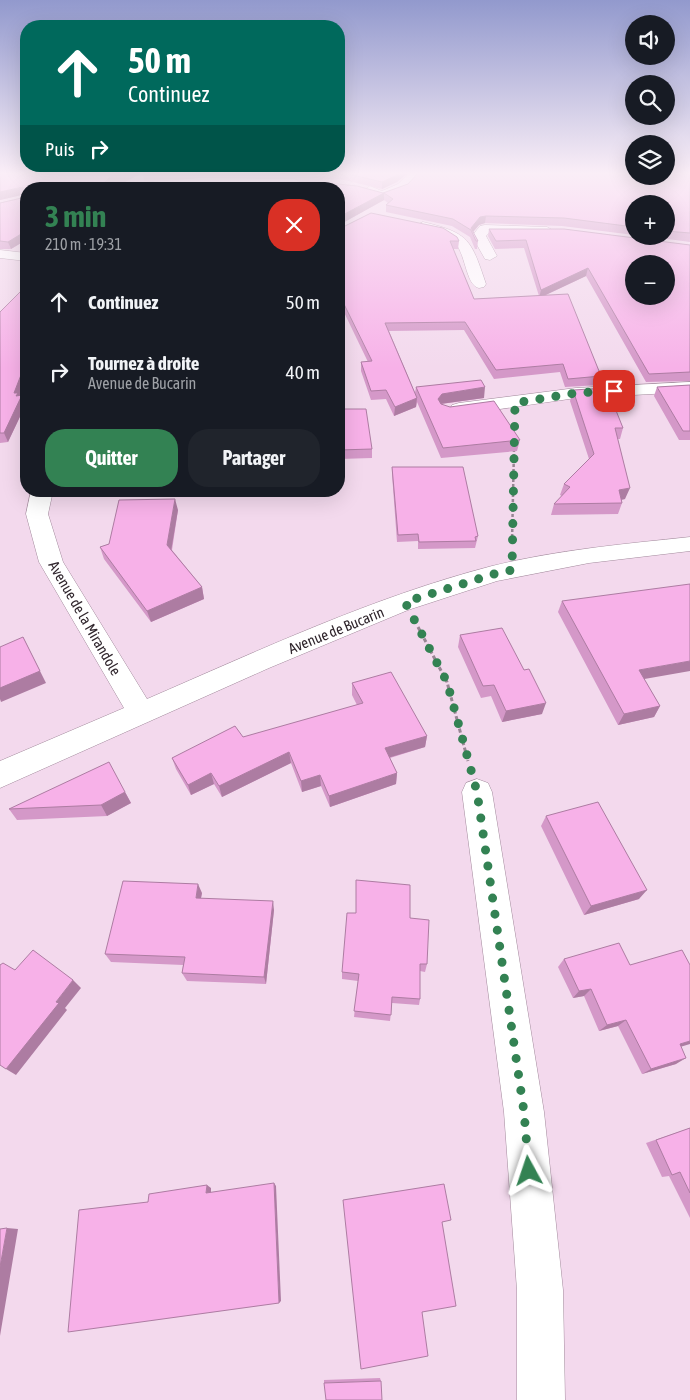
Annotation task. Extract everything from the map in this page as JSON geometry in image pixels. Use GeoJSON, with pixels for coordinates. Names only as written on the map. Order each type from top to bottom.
{"type":"FeatureCollection","features":[{"type":"Feature","properties":{"kind":"street"},"geometry":{"type":"LineString","coordinates":[[457,237],[464,242],[479,284]]}},
{"type":"Feature","properties":{"kind":"street"},"geometry":{"type":"LineString","coordinates":[[481,237],[490,256]]}},
{"type":"Feature","properties":{"kind":"street"},"geometry":{"type":"LineString","coordinates":[[0,254],[20,256]]}},
{"type":"Feature","properties":{"kind":"street"},"geometry":{"type":"LineString","coordinates":[[448,410],[515,403],[576,393],[690,387]]}},
{"type":"Feature","properties":{"kind":"street","name":"Avenue de la Mirandole"},"geometry":{"type":"LineString","coordinates":[[41,497],[37,514],[51,562],[141,713]]}},
{"type":"Feature","properties":{"kind":"street","name":"Avenue de Bucarin"},"geometry":{"type":"LineString","coordinates":[[0,775],[141,713],[405,602],[512,570],[589,556],[690,544]]}},
{"type":"Feature","properties":{"kind":"street"},"geometry":{"type":"LineString","coordinates":[[477,792],[524,1112],[540,1290],[541,1400]]}},
{"type":"Feature","properties":{"kind":"path"},"geometry":{"type":"LineString","coordinates":[[512,570],[515,403]]}},
{"type":"Feature","properties":{"kind":"path"},"geometry":{"type":"LineString","coordinates":[[405,602],[447,682],[477,792]]}},
{"type":"Feature","properties":{"kind":"building"},"geometry":{"type":"Polygon","coordinates":[[[0,237],[16,237],[8,242],[0,241],[0,237]]]}},
{"type":"Feature","properties":{"kind":"building"},"geometry":{"type":"Polygon","coordinates":[[[345,237],[457,237],[459,241],[450,241],[474,299],[568,294],[601,376],[568,379],[563,364],[496,370],[465,322],[385,323],[417,398],[395,407],[386,390],[371,391],[361,362],[372,361],[345,306],[345,237]]]}},
{"type":"Feature","properties":{"kind":"building"},"geometry":{"type":"Polygon","coordinates":[[[494,237],[625,237],[625,245],[675,245],[675,243],[690,245],[690,372],[649,374],[588,268],[541,290],[526,240],[496,241],[494,237]]]}},
{"type":"Feature","properties":{"kind":"building"},"geometry":{"type":"Polygon","coordinates":[[[20,292],[20,378],[14,393],[18,393],[16,396],[20,395],[20,399],[4,433],[0,433],[0,312],[20,292]]]}},
{"type":"Feature","properties":{"kind":"building"},"geometry":{"type":"Polygon","coordinates":[[[481,380],[485,387],[442,394],[438,399],[441,404],[450,407],[494,401],[520,440],[443,448],[416,387],[481,380]]]}},
{"type":"Feature","properties":{"kind":"building"},"geometry":{"type":"Polygon","coordinates":[[[690,385],[690,431],[683,431],[657,387],[690,385]]]}},
{"type":"Feature","properties":{"kind":"building"},"geometry":{"type":"Polygon","coordinates":[[[607,388],[623,428],[615,428],[630,488],[619,490],[622,503],[554,504],[570,487],[564,484],[594,454],[573,390],[607,388]]]}},
{"type":"Feature","properties":{"kind":"building"},"geometry":{"type":"Polygon","coordinates":[[[345,409],[366,409],[372,449],[345,450],[345,409]]]}},
{"type":"Feature","properties":{"kind":"building"},"geometry":{"type":"Polygon","coordinates":[[[392,467],[463,467],[478,536],[475,537],[476,541],[419,542],[418,534],[398,535],[392,467]]]}},
{"type":"Feature","properties":{"kind":"building"},"geometry":{"type":"Polygon","coordinates":[[[175,499],[167,545],[202,587],[147,611],[100,547],[109,544],[119,500],[175,499]]]}},
{"type":"Feature","properties":{"kind":"building"},"geometry":{"type":"Polygon","coordinates":[[[690,584],[690,661],[639,670],[660,706],[624,714],[562,601],[690,584]]]}},
{"type":"Feature","properties":{"kind":"building"},"geometry":{"type":"Polygon","coordinates":[[[502,628],[524,670],[529,669],[546,703],[506,711],[494,685],[483,686],[460,635],[502,628]]]}},
{"type":"Feature","properties":{"kind":"building"},"geometry":{"type":"Polygon","coordinates":[[[23,637],[40,671],[0,688],[0,647],[23,637]]]}},
{"type":"Feature","properties":{"kind":"building"},"geometry":{"type":"Polygon","coordinates":[[[391,672],[427,736],[385,748],[397,773],[329,796],[320,775],[301,781],[289,752],[219,786],[211,773],[188,785],[172,758],[235,726],[243,737],[363,703],[352,683],[391,672]]]}},
{"type":"Feature","properties":{"kind":"building"},"geometry":{"type":"Polygon","coordinates":[[[109,762],[125,792],[101,805],[9,809],[109,762]]]}},
{"type":"Feature","properties":{"kind":"building"},"geometry":{"type":"Polygon","coordinates":[[[598,802],[647,890],[591,906],[546,816],[598,802]]]}},
{"type":"Feature","properties":{"kind":"building"},"geometry":{"type":"Polygon","coordinates":[[[356,880],[410,885],[410,918],[429,920],[427,964],[420,964],[420,999],[392,997],[391,1015],[354,1011],[359,974],[342,972],[347,913],[356,913],[356,880]]]}},
{"type":"Feature","properties":{"kind":"building"},"geometry":{"type":"Polygon","coordinates":[[[123,881],[198,884],[196,898],[273,901],[264,977],[182,973],[185,957],[105,954],[123,881]]]}},
{"type":"Feature","properties":{"kind":"building"},"geometry":{"type":"Polygon","coordinates":[[[619,943],[630,965],[682,950],[690,965],[690,1041],[680,1044],[686,1058],[651,1069],[626,1020],[607,1025],[591,989],[579,991],[564,959],[619,943]]]}},
{"type":"Feature","properties":{"kind":"building"},"geometry":{"type":"Polygon","coordinates":[[[33,950],[73,980],[56,1002],[59,1003],[6,1069],[0,1065],[0,965],[3,963],[15,970],[33,950]]]}},
{"type":"Feature","properties":{"kind":"building"},"geometry":{"type":"Polygon","coordinates":[[[690,1128],[690,1193],[680,1172],[672,1175],[656,1140],[690,1128]]]}},
{"type":"Feature","properties":{"kind":"building"},"geometry":{"type":"Polygon","coordinates":[[[274,1183],[279,1303],[68,1332],[79,1210],[148,1202],[149,1194],[207,1185],[206,1193],[274,1183]]]}},
{"type":"Feature","properties":{"kind":"building"},"geometry":{"type":"Polygon","coordinates":[[[444,1184],[451,1220],[442,1222],[456,1306],[422,1312],[428,1356],[361,1369],[343,1200],[444,1184]]]}},
{"type":"Feature","properties":{"kind":"building"},"geometry":{"type":"Polygon","coordinates":[[[7,1228],[0,1267],[0,1229],[7,1228]]]}},
{"type":"Feature","properties":{"kind":"building"},"geometry":{"type":"Polygon","coordinates":[[[381,1381],[382,1400],[326,1400],[324,1383],[381,1381]]]}},
{"type":"Feature","properties":{"kind":"route"},"geometry":{"type":"LineString","coordinates":[[529,1171],[524,1112],[477,792],[447,682],[405,602],[512,570],[515,403],[576,393],[614,391]]}}]}
